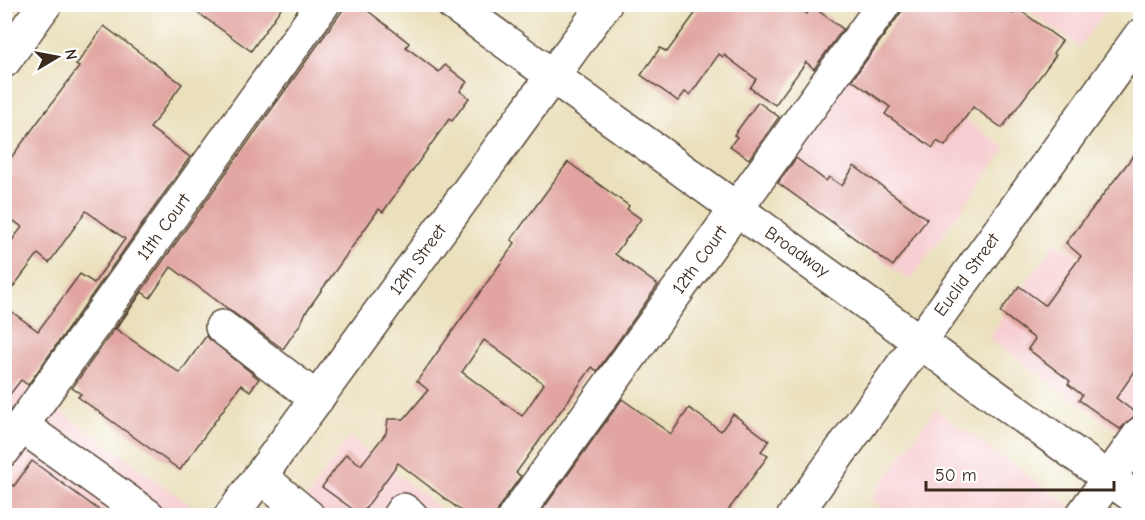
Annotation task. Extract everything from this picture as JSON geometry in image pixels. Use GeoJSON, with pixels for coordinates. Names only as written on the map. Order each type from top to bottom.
{"type":"FeatureCollection","features":[{"type":"Feature","properties":{"kind":"street"},"geometry":{"type":"LineString","coordinates":[[4,61],[45,4]]}},
{"type":"Feature","properties":{"kind":"street","name":"11th Court"},"geometry":{"type":"LineString","coordinates":[[13,438],[323,4]]}},
{"type":"Feature","properties":{"kind":"street","name":"Broadway"},"geometry":{"type":"LineString","coordinates":[[453,4],[1140,501]]}},
{"type":"Feature","properties":{"kind":"street","name":"12th Street"},"geometry":{"type":"LineString","coordinates":[[231,516],[605,4]]}},
{"type":"Feature","properties":{"kind":"street","name":"12th Court"},"geometry":{"type":"LineString","coordinates":[[515,516],[884,4]]}},
{"type":"Feature","properties":{"kind":"street","name":"Euclid Street"},"geometry":{"type":"LineString","coordinates":[[794,516],[1140,36]]}},
{"type":"Feature","properties":{"kind":"street"},"geometry":{"type":"LineString","coordinates":[[222,327],[317,399]]}},
{"type":"Feature","properties":{"kind":"street"},"geometry":{"type":"LineString","coordinates":[[1082,516],[1140,434]]}},
{"type":"Feature","properties":{"kind":"street"},"geometry":{"type":"LineString","coordinates":[[13,438],[148,516]]}},
{"type":"Feature","properties":{"kind":"street"},"geometry":{"type":"LineString","coordinates":[[260,477],[308,516]]}},
{"type":"Feature","properties":{"kind":"street"},"geometry":{"type":"LineString","coordinates":[[399,516],[403,510],[411,516]]}},
{"type":"Feature","properties":{"kind":"shaded area"},"geometry":{"type":"Polygon","coordinates":[[[1021,5],[1110,5],[1079,47],[1021,5]]]}},
{"type":"Feature","properties":{"kind":"shaded area"},"geometry":{"type":"Polygon","coordinates":[[[867,46],[1006,148],[910,281],[771,179],[867,46]]]}},
{"type":"Feature","properties":{"kind":"shaded area"},"geometry":{"type":"Polygon","coordinates":[[[1056,241],[1140,301],[1140,411],[1123,435],[988,338],[1056,241]]]}},
{"type":"Feature","properties":{"kind":"shaded area"},"geometry":{"type":"Polygon","coordinates":[[[5,370],[204,515],[5,515],[5,370]]]}},
{"type":"Feature","properties":{"kind":"shaded area"},"geometry":{"type":"Polygon","coordinates":[[[935,409],[1084,515],[892,515],[870,499],[935,409]]]}},
{"type":"Feature","properties":{"kind":"shaded area"},"geometry":{"type":"Polygon","coordinates":[[[349,437],[449,515],[294,516],[349,437]]]}},
{"type":"Feature","properties":{"kind":"building"},"geometry":{"type":"Polygon","coordinates":[[[186,4],[284,4],[251,51],[186,4]]]}},
{"type":"Feature","properties":{"kind":"building"},"geometry":{"type":"Polygon","coordinates":[[[347,4],[359,4],[409,43],[406,47],[439,72],[445,65],[467,82],[460,91],[469,98],[452,121],[449,119],[383,212],[379,209],[306,312],[283,349],[171,267],[150,298],[142,292],[116,329],[180,373],[206,336],[259,379],[250,391],[241,385],[180,470],[78,397],[81,394],[72,388],[347,4]]]}},
{"type":"Feature","properties":{"kind":"building"},"geometry":{"type":"Polygon","coordinates":[[[702,4],[794,4],[807,14],[813,7],[843,29],[814,69],[806,62],[775,105],[750,88],[756,79],[724,55],[723,57],[719,54],[690,95],[685,92],[678,101],[641,75],[660,48],[667,52],[702,4]]]}},
{"type":"Feature","properties":{"kind":"building"},"geometry":{"type":"Polygon","coordinates":[[[907,4],[1000,4],[1013,14],[1017,8],[1062,41],[1053,53],[1056,55],[1002,128],[973,107],[945,146],[937,141],[933,148],[885,114],[890,107],[852,80],[907,4]]]}},
{"type":"Feature","properties":{"kind":"building"},"geometry":{"type":"Polygon","coordinates":[[[104,26],[182,84],[150,128],[190,157],[28,385],[21,380],[4,402],[4,306],[38,331],[80,274],[94,283],[125,239],[86,211],[49,263],[38,254],[4,299],[4,251],[22,227],[4,214],[4,167],[79,67],[76,65],[104,26]]]}},
{"type":"Feature","properties":{"kind":"building"},"geometry":{"type":"Polygon","coordinates":[[[758,102],[779,117],[749,159],[730,146],[737,137],[734,135],[758,102]]]}},
{"type":"Feature","properties":{"kind":"building"},"geometry":{"type":"Polygon","coordinates":[[[1140,147],[1140,364],[1116,398],[1137,414],[1120,429],[1079,400],[1082,395],[1068,384],[1070,381],[1028,349],[1035,339],[1000,312],[1019,286],[1045,305],[1081,256],[1066,243],[1140,147]]]}},
{"type":"Feature","properties":{"kind":"building"},"geometry":{"type":"Polygon","coordinates":[[[796,158],[826,181],[829,177],[842,186],[854,166],[927,219],[893,266],[778,183],[796,158]]]}},
{"type":"Feature","properties":{"kind":"building"},"geometry":{"type":"Polygon","coordinates":[[[568,162],[629,206],[627,209],[641,219],[615,254],[658,285],[597,371],[592,367],[516,473],[521,476],[500,505],[496,516],[468,516],[398,463],[361,515],[322,487],[346,454],[361,465],[386,433],[388,419],[404,419],[428,390],[417,381],[515,243],[511,240],[568,162]],[[484,340],[462,372],[522,416],[544,384],[484,340]]]}},
{"type":"Feature","properties":{"kind":"building"},"geometry":{"type":"Polygon","coordinates":[[[622,399],[671,434],[689,408],[721,431],[733,414],[769,441],[761,451],[768,456],[724,516],[538,516],[622,399]]]}},
{"type":"Feature","properties":{"kind":"building"},"geometry":{"type":"Polygon","coordinates":[[[32,461],[107,516],[4,516],[4,479],[14,486],[32,461]]]}}]}
